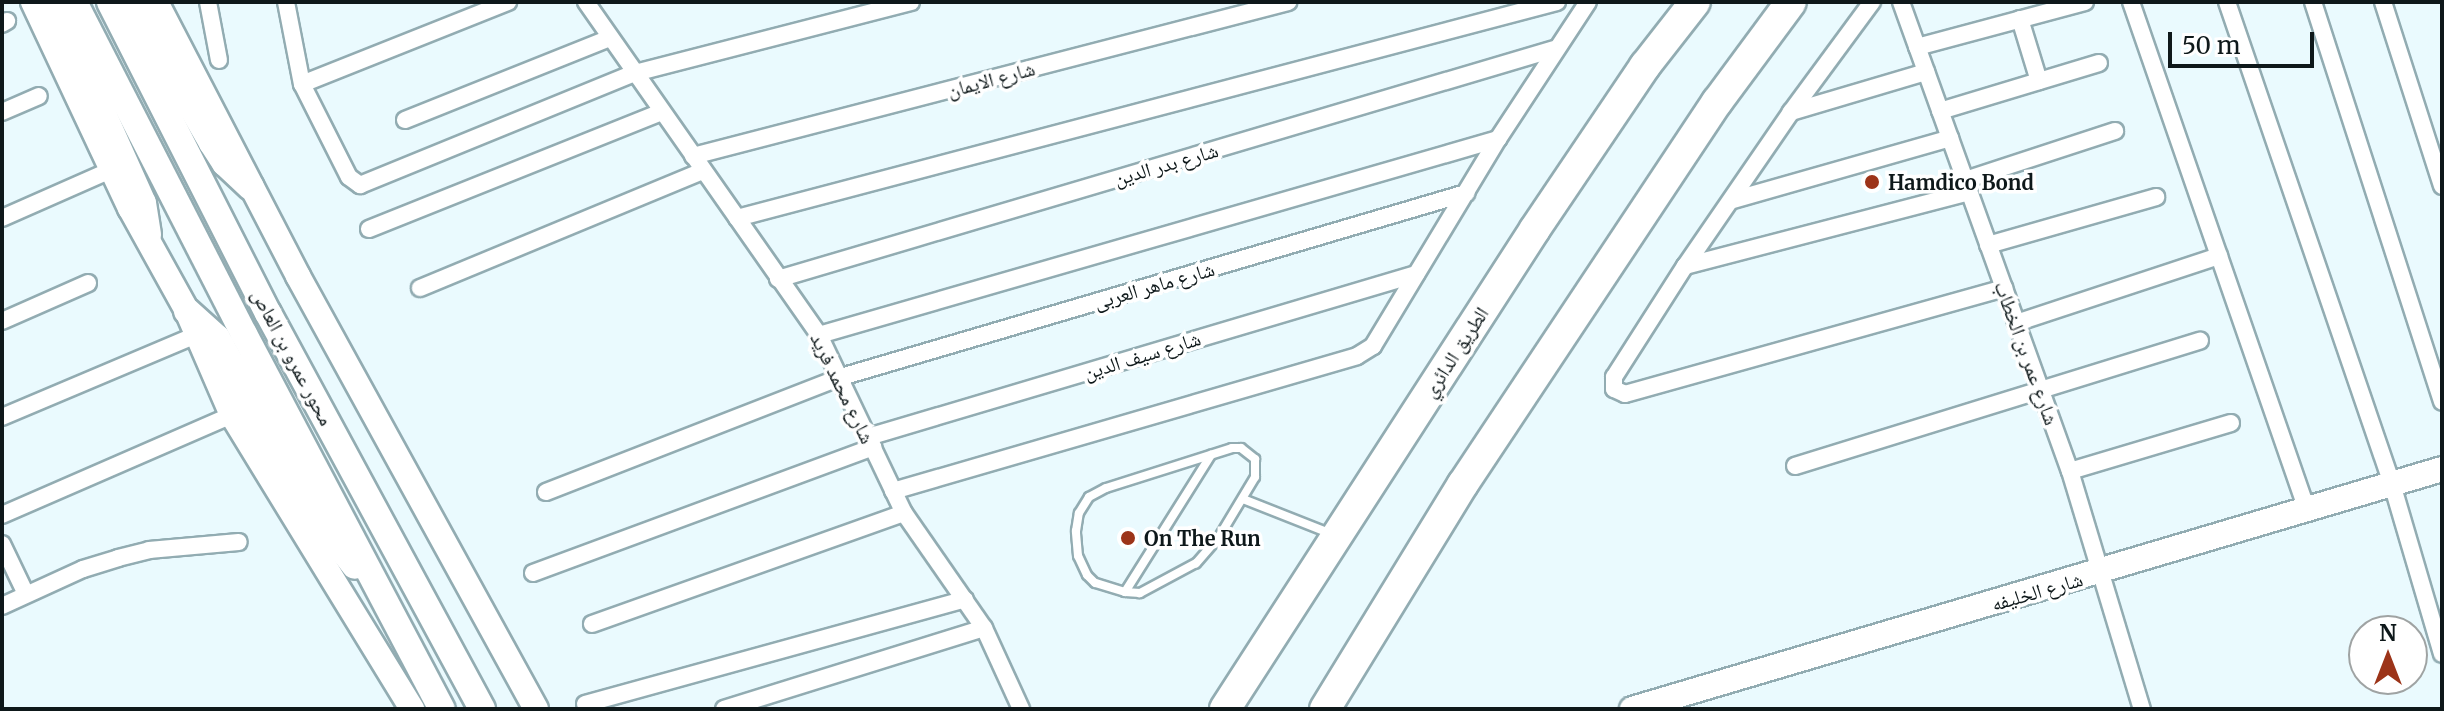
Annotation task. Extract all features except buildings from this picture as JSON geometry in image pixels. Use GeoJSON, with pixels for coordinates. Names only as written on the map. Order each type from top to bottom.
{"type":"FeatureCollection","features":[{"type":"Feature","properties":{"kind":"highway","name":"الطريق الدائري"},"geometry":{"type":"LineString","coordinates":[[1225,709],[1620,103],[1695,2]]}},
{"type":"Feature","properties":{"kind":"highway"},"geometry":{"type":"LineString","coordinates":[[1325,709],[1480,458],[1717,102],[1791,2]]}},
{"type":"Feature","properties":{"kind":"main road"},"geometry":{"type":"LineString","coordinates":[[53,2],[143,203],[148,235]]}},
{"type":"Feature","properties":{"kind":"main road","name":"محور عمرو بن العاص"},"geometry":{"type":"LineString","coordinates":[[74,2],[442,709]]}},
{"type":"Feature","properties":{"kind":"main road","name":"محور عمرو بن العاص"},"geometry":{"type":"LineString","coordinates":[[110,2],[268,313],[482,709]]}},
{"type":"Feature","properties":{"kind":"main road"},"geometry":{"type":"LineString","coordinates":[[131,2],[212,143],[225,163],[251,187]]}},
{"type":"Feature","properties":{"kind":"main road"},"geometry":{"type":"LineString","coordinates":[[192,323],[217,338],[328,535],[357,568],[374,580]]}},
{"type":"Feature","properties":{"kind":"street"},"geometry":{"type":"LineString","coordinates":[[33,2],[111,170],[192,323],[232,415],[412,709]]}},
{"type":"Feature","properties":{"kind":"street"},"geometry":{"type":"LineString","coordinates":[[156,2],[251,187],[536,709]]}},
{"type":"Feature","properties":{"kind":"street"},"geometry":{"type":"LineString","coordinates":[[208,2],[219,60]]}},
{"type":"Feature","properties":{"kind":"street"},"geometry":{"type":"LineString","coordinates":[[286,2],[302,84],[349,177],[357,184],[365,184],[635,73],[911,2]]}},
{"type":"Feature","properties":{"kind":"street"},"geometry":{"type":"LineString","coordinates":[[302,84],[508,2]]}},
{"type":"Feature","properties":{"kind":"street","name":"شارع محمد فريد"},"geometry":{"type":"LineString","coordinates":[[586,2],[819,335],[904,513],[984,628],[1021,709]]}},
{"type":"Feature","properties":{"kind":"street","name":"شارع الايمان"},"geometry":{"type":"LineString","coordinates":[[693,156],[1288,2]]}},
{"type":"Feature","properties":{"kind":"street"},"geometry":{"type":"LineString","coordinates":[[737,218],[1557,2]]}},
{"type":"Feature","properties":{"kind":"street"},"geometry":{"type":"LineString","coordinates":[[893,491],[1357,356],[1373,346],[1554,49],[1588,2]]}},
{"type":"Feature","properties":{"kind":"street"},"geometry":{"type":"LineString","coordinates":[[1872,2],[1791,112],[1685,266],[1613,382],[1614,389],[1625,394],[2004,288]]}},
{"type":"Feature","properties":{"kind":"street","name":"شارع عمر بن الخطاب"},"geometry":{"type":"LineString","coordinates":[[1901,2],[2070,471],[2142,709]]}},
{"type":"Feature","properties":{"kind":"street"},"geometry":{"type":"LineString","coordinates":[[1917,47],[2085,2]]}},
{"type":"Feature","properties":{"kind":"street"},"geometry":{"type":"LineString","coordinates":[[2131,2],[2307,510]]}},
{"type":"Feature","properties":{"kind":"street"},"geometry":{"type":"LineString","coordinates":[[2227,2],[2392,484],[2442,654]]}},
{"type":"Feature","properties":{"kind":"street"},"geometry":{"type":"LineString","coordinates":[[2313,2],[2442,402]]}},
{"type":"Feature","properties":{"kind":"street"},"geometry":{"type":"LineString","coordinates":[[2383,2],[2442,186]]}},
{"type":"Feature","properties":{"kind":"street"},"geometry":{"type":"LineString","coordinates":[[2020,19],[2039,81]]}},
{"type":"Feature","properties":{"kind":"street"},"geometry":{"type":"LineString","coordinates":[[405,120],[610,38]]}},
{"type":"Feature","properties":{"kind":"street","name":"شارع بدر الدين"},"geometry":{"type":"LineString","coordinates":[[778,279],[1554,49]]}},
{"type":"Feature","properties":{"kind":"street"},"geometry":{"type":"LineString","coordinates":[[1940,111],[2099,63]]}},
{"type":"Feature","properties":{"kind":"street"},"geometry":{"type":"LineString","coordinates":[[1791,112],[1926,72]]}},
{"type":"Feature","properties":{"kind":"street"},"geometry":{"type":"LineString","coordinates":[[2,112],[39,96]]}},
{"type":"Feature","properties":{"kind":"street"},"geometry":{"type":"LineString","coordinates":[[369,229],[661,112]]}},
{"type":"Feature","properties":{"kind":"street"},"geometry":{"type":"LineString","coordinates":[[1685,266],[1967,186],[2115,131]]}},
{"type":"Feature","properties":{"kind":"street"},"geometry":{"type":"LineString","coordinates":[[1733,200],[1950,138]]}},
{"type":"Feature","properties":{"kind":"street"},"geometry":{"type":"LineString","coordinates":[[819,335],[1498,139]]}},
{"type":"Feature","properties":{"kind":"street"},"geometry":{"type":"LineString","coordinates":[[2,218],[111,170]]}},
{"type":"Feature","properties":{"kind":"street"},"geometry":{"type":"LineString","coordinates":[[420,288],[703,171]]}},
{"type":"Feature","properties":{"kind":"street","name":"شارع ماهر العربى"},"geometry":{"type":"LineString","coordinates":[[546,492],[841,377],[1466,193]]}},
{"type":"Feature","properties":{"kind":"street"},"geometry":{"type":"LineString","coordinates":[[1988,245],[2156,197]]}},
{"type":"Feature","properties":{"kind":"street"},"geometry":{"type":"LineString","coordinates":[[2016,323],[2219,256]]}},
{"type":"Feature","properties":{"kind":"street","name":"شارع سيف الدين"},"geometry":{"type":"LineString","coordinates":[[533,573],[870,442],[1416,274]]}},
{"type":"Feature","properties":{"kind":"street"},"geometry":{"type":"LineString","coordinates":[[2,321],[88,283]]}},
{"type":"Feature","properties":{"kind":"street"},"geometry":{"type":"LineString","coordinates":[[2,417],[192,323]]}},
{"type":"Feature","properties":{"kind":"street"},"geometry":{"type":"LineString","coordinates":[[1795,466],[2200,341]]}},
{"type":"Feature","properties":{"kind":"street"},"geometry":{"type":"LineString","coordinates":[[2,515],[232,415]]}},
{"type":"Feature","properties":{"kind":"street"},"geometry":{"type":"LineString","coordinates":[[2070,471],[2231,423]]}},
{"type":"Feature","properties":{"kind":"street","name":"شارع الخليفه"},"geometry":{"type":"LineString","coordinates":[[1632,709],[2442,469]]}},
{"type":"Feature","properties":{"kind":"street"},"geometry":{"type":"LineString","coordinates":[[592,624],[904,513]]}},
{"type":"Feature","properties":{"kind":"street"},"geometry":{"type":"LineString","coordinates":[[2,606],[83,569],[128,555],[239,542]]}},
{"type":"Feature","properties":{"kind":"street"},"geometry":{"type":"LineString","coordinates":[[2,544],[26,594]]}},
{"type":"Feature","properties":{"kind":"street"},"geometry":{"type":"LineString","coordinates":[[585,704],[965,599]]}},
{"type":"Feature","properties":{"kind":"street"},"geometry":{"type":"LineString","coordinates":[[724,709],[984,628]]}},
{"type":"Feature","properties":{"kind":"lane"},"geometry":{"type":"LineString","coordinates":[[1241,448],[1255,459],[1255,477],[1212,546],[1196,563],[1146,591],[1125,592],[1095,583],[1081,566],[1076,531],[1084,505],[1106,488],[1211,455],[1241,448]]}},
{"type":"Feature","properties":{"kind":"lane"},"geometry":{"type":"LineString","coordinates":[[1125,592],[1211,455]]}},
{"type":"Feature","properties":{"kind":"lane"},"geometry":{"type":"LineString","coordinates":[[1243,499],[1336,535]]}},
{"type":"Feature","properties":{"kind":"place","name":"Hamdico Bond"},"geometry":{"type":"Point","coordinates":[1872,182]}},
{"type":"Feature","properties":{"kind":"place","name":"On The Run"},"geometry":{"type":"Point","coordinates":[1128,538]}}]}
